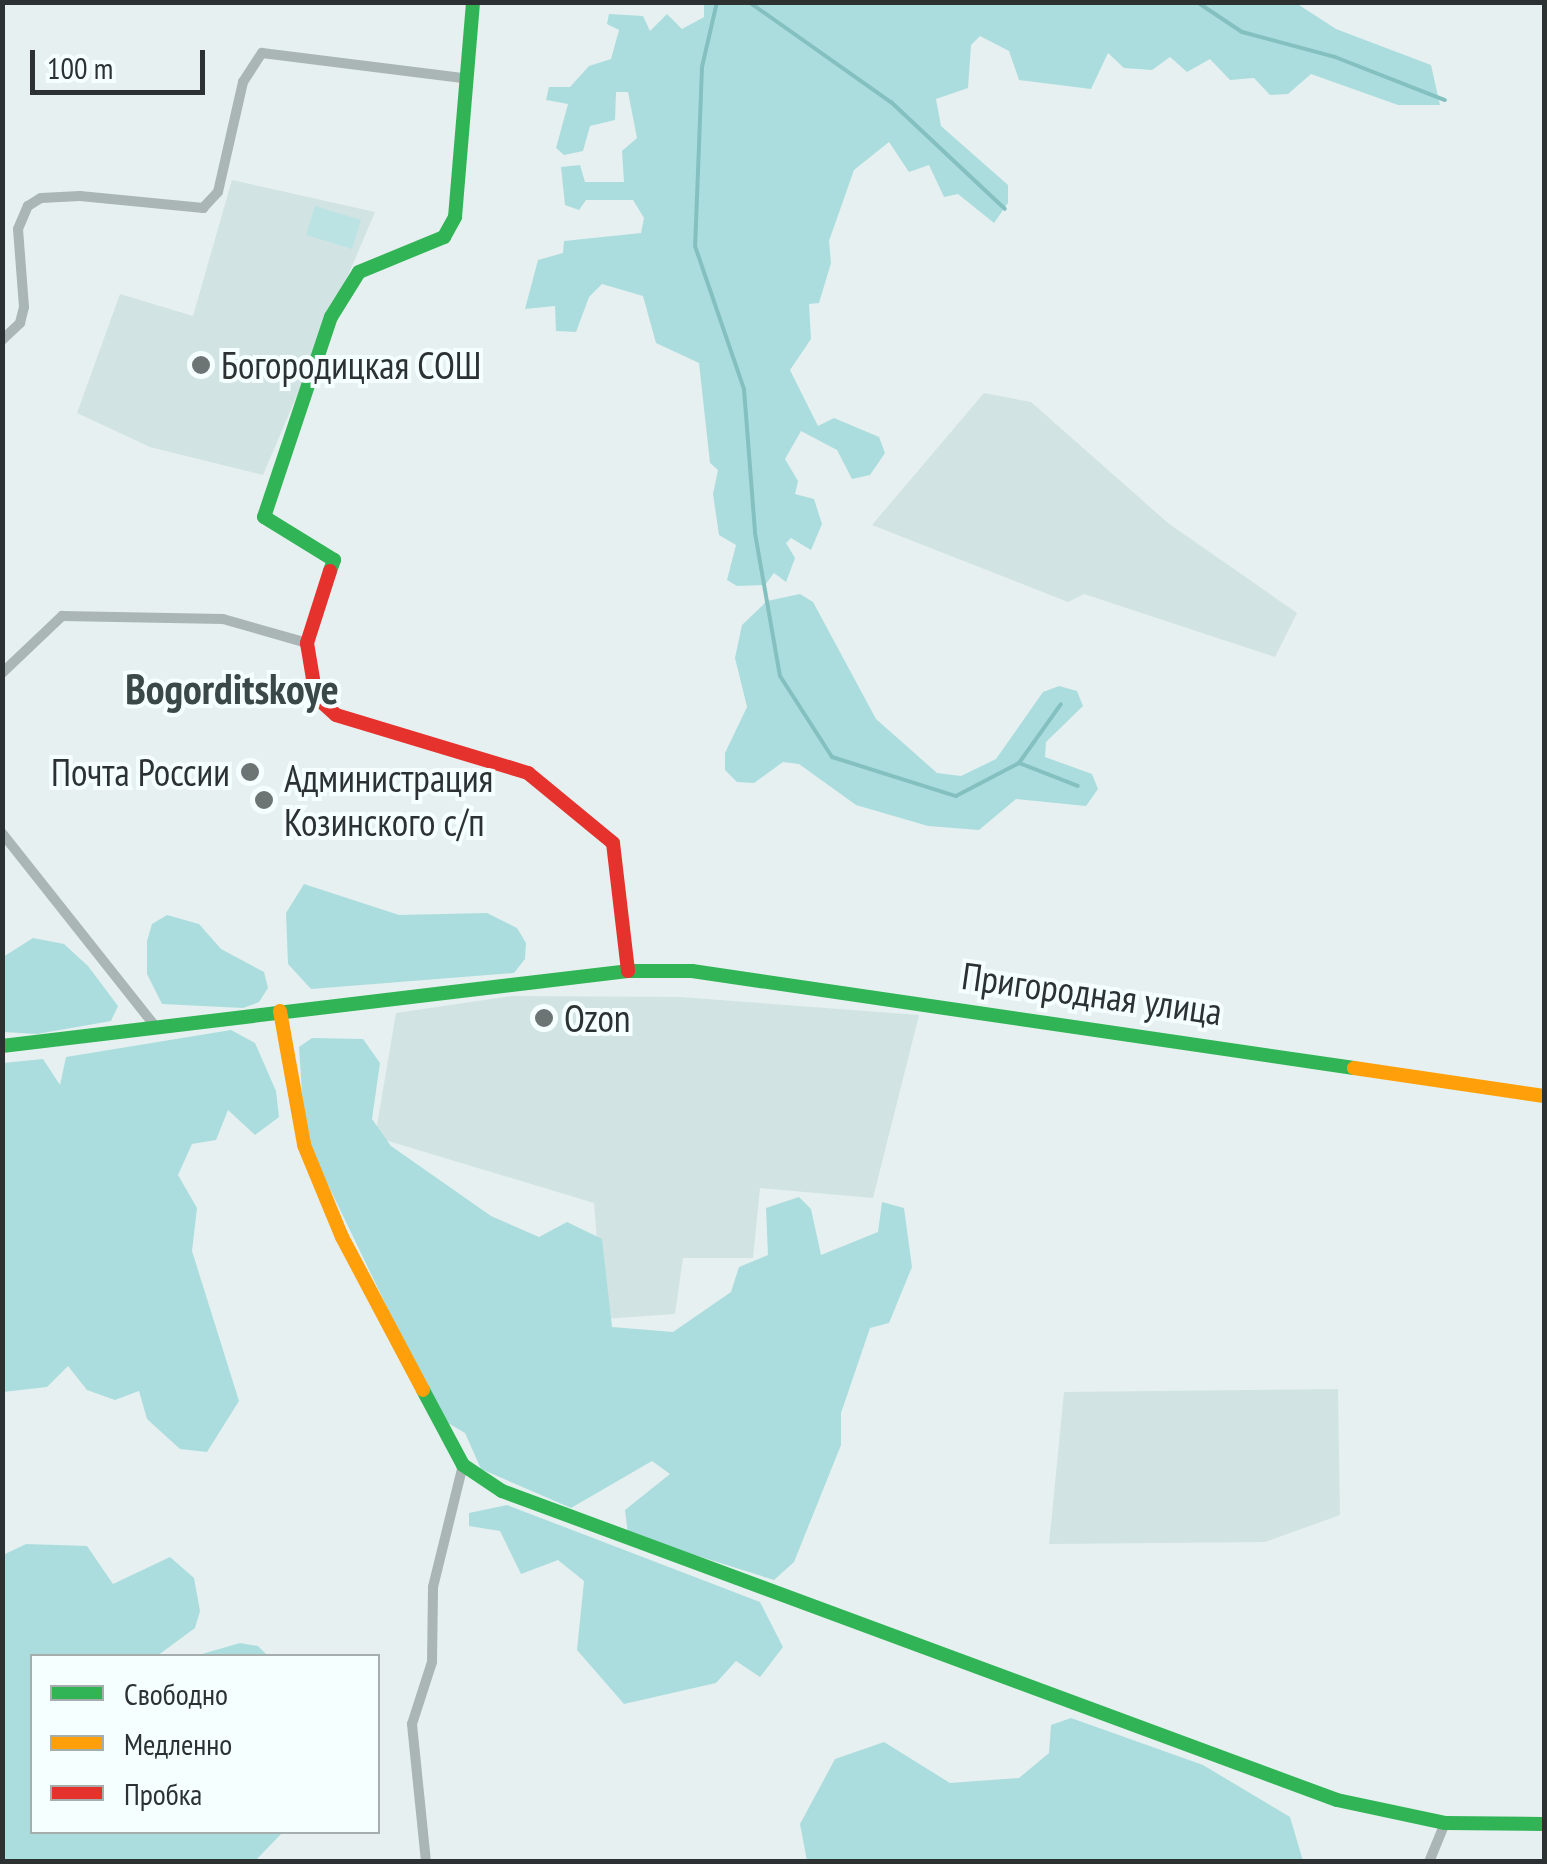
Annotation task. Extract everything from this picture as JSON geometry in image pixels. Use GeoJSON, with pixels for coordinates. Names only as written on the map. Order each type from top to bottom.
{"type":"FeatureCollection","features":[{"type":"Feature","properties":{"kind":"street"},"geometry":{"type":"LineString","coordinates":[[473,2],[455,217],[444,237],[359,272],[331,317],[264,502],[264,516],[334,560],[307,643],[311,687],[326,708],[528,773],[612,843],[628,971]]}},
{"type":"Feature","properties":{"kind":"street"},"geometry":{"type":"LineString","coordinates":[[2,340],[20,323],[24,307],[18,229],[28,206],[41,198],[80,196],[203,208],[218,192],[243,82],[262,53],[464,78]]}},
{"type":"Feature","properties":{"kind":"street"},"geometry":{"type":"LineString","coordinates":[[2,674],[62,616],[222,619],[307,643]]}},
{"type":"Feature","properties":{"kind":"street"},"geometry":{"type":"LineString","coordinates":[[2,833],[156,1027]]}},
{"type":"Feature","properties":{"kind":"street","name":"Пригородная улица"},"geometry":{"type":"LineString","coordinates":[[2,1046],[628,971],[746,975],[1544,1096]]}},
{"type":"Feature","properties":{"kind":"street"},"geometry":{"type":"LineString","coordinates":[[280,1011],[304,1145],[342,1237],[463,1465],[502,1491],[1336,1800],[1445,1824],[1544,1824]]}},
{"type":"Feature","properties":{"kind":"street"},"geometry":{"type":"LineString","coordinates":[[426,1862],[412,1724],[432,1662],[433,1587],[463,1465]]}},
{"type":"Feature","properties":{"kind":"street"},"geometry":{"type":"LineString","coordinates":[[1429,1862],[1445,1824]]}},
{"type":"Feature","properties":{"kind":"shaded area"},"geometry":{"type":"Polygon","coordinates":[[[704,3],[1296,3],[1336,29],[1431,65],[1440,105],[1398,105],[1311,74],[1288,94],[1270,95],[1254,78],[1230,80],[1210,59],[1187,72],[1170,57],[1152,70],[1124,68],[1108,53],[1091,89],[1019,80],[1009,51],[980,36],[971,45],[968,88],[936,99],[941,126],[1008,185],[1008,203],[994,223],[958,194],[944,197],[929,165],[909,172],[889,142],[854,170],[829,241],[831,263],[819,303],[809,304],[811,339],[790,370],[818,426],[834,418],[879,437],[885,453],[870,475],[852,479],[837,450],[801,431],[785,459],[798,481],[795,494],[814,499],[822,524],[811,550],[791,538],[786,543],[795,558],[786,582],[774,573],[765,585],[737,586],[727,580],[736,545],[719,535],[713,494],[718,470],[710,463],[699,363],[656,343],[643,296],[602,284],[589,297],[576,332],[556,331],[555,306],[525,309],[538,260],[563,253],[564,241],[641,233],[644,218],[633,200],[586,200],[579,210],[565,205],[561,167],[580,165],[585,182],[624,182],[622,151],[637,138],[628,92],[616,92],[615,120],[590,126],[583,151],[564,155],[556,148],[568,104],[546,100],[549,87],[570,87],[589,66],[611,59],[619,30],[607,24],[609,14],[643,16],[650,31],[667,14],[682,29],[704,17],[704,3]]]}},
{"type":"Feature","properties":{"kind":"shaded area","name":"Богородицкая СОШ"},"geometry":{"type":"Polygon","coordinates":[[[232,180],[375,212],[263,475],[150,447],[77,413],[120,294],[193,316],[232,180]]]}},
{"type":"Feature","properties":{"kind":"shaded area"},"geometry":{"type":"Polygon","coordinates":[[[315,206],[361,220],[352,249],[306,235],[315,206]]]}},
{"type":"Feature","properties":{"kind":"shaded area"},"geometry":{"type":"Polygon","coordinates":[[[984,393],[1031,402],[1168,523],[1297,613],[1275,657],[1084,594],[1068,602],[872,525],[984,393]]]}},
{"type":"Feature","properties":{"kind":"shaded area"},"geometry":{"type":"Polygon","coordinates":[[[800,594],[813,602],[876,719],[937,773],[961,776],[996,759],[1043,692],[1059,686],[1077,691],[1083,706],[1046,742],[1045,757],[1092,774],[1098,789],[1086,806],[1016,799],[979,830],[928,826],[856,805],[799,764],[783,762],[754,783],[737,782],[725,770],[725,753],[747,707],[735,658],[742,625],[767,601],[800,594]]]}},
{"type":"Feature","properties":{"kind":"shaded area"},"geometry":{"type":"Polygon","coordinates":[[[304,884],[399,915],[487,913],[517,928],[526,943],[525,959],[514,973],[311,989],[288,964],[286,913],[304,884]]]}},
{"type":"Feature","properties":{"kind":"shaded area"},"geometry":{"type":"Polygon","coordinates":[[[167,915],[199,924],[221,949],[264,972],[268,988],[259,1002],[243,1008],[162,1004],[147,974],[147,941],[152,924],[167,915]]]}},
{"type":"Feature","properties":{"kind":"shaded area"},"geometry":{"type":"Polygon","coordinates":[[[33,938],[64,944],[88,966],[118,1006],[111,1021],[37,1034],[3,1032],[3,957],[33,938]]]}},
{"type":"Feature","properties":{"kind":"shaded area"},"geometry":{"type":"Polygon","coordinates":[[[512,996],[680,997],[919,1015],[873,1198],[760,1188],[753,1258],[683,1258],[675,1314],[603,1319],[594,1203],[375,1137],[396,1013],[512,996]]]}},
{"type":"Feature","properties":{"kind":"shaded area"},"geometry":{"type":"Polygon","coordinates":[[[231,1030],[255,1043],[276,1091],[279,1117],[255,1135],[228,1110],[216,1140],[192,1144],[178,1175],[197,1208],[192,1251],[239,1401],[207,1452],[180,1449],[147,1419],[139,1391],[115,1400],[87,1390],[68,1366],[47,1387],[3,1392],[3,1063],[43,1059],[60,1085],[66,1057],[231,1030]]]}},
{"type":"Feature","properties":{"kind":"shaded area"},"geometry":{"type":"Polygon","coordinates":[[[312,1038],[363,1039],[380,1063],[372,1119],[391,1146],[491,1216],[539,1237],[567,1222],[602,1239],[612,1327],[673,1332],[731,1292],[739,1267],[768,1255],[766,1208],[799,1197],[811,1209],[821,1255],[878,1232],[882,1202],[904,1208],[912,1267],[889,1323],[870,1328],[841,1413],[841,1445],[794,1562],[774,1580],[628,1534],[625,1510],[670,1474],[652,1461],[571,1508],[481,1469],[465,1433],[441,1419],[305,1137],[299,1047],[312,1038]]]}},
{"type":"Feature","properties":{"kind":"shaded area"},"geometry":{"type":"Polygon","coordinates":[[[1338,1389],[1340,1515],[1265,1542],[1049,1544],[1064,1392],[1338,1389]]]}},
{"type":"Feature","properties":{"kind":"shaded area"},"geometry":{"type":"Polygon","coordinates":[[[507,1505],[760,1602],[783,1647],[760,1677],[736,1661],[716,1683],[624,1704],[577,1650],[584,1581],[558,1560],[521,1574],[500,1531],[469,1526],[469,1513],[507,1505]]]}},
{"type":"Feature","properties":{"kind":"shaded area"},"geometry":{"type":"Polygon","coordinates":[[[26,1544],[87,1546],[113,1584],[170,1557],[194,1578],[200,1611],[195,1628],[160,1654],[30,1654],[30,1834],[281,1834],[255,1861],[3,1861],[3,1555],[26,1544]]]}},
{"type":"Feature","properties":{"kind":"shaded area"},"geometry":{"type":"Polygon","coordinates":[[[240,1643],[258,1646],[266,1654],[202,1654],[240,1643]]]}},
{"type":"Feature","properties":{"kind":"shaded area"},"geometry":{"type":"Polygon","coordinates":[[[1071,1718],[1203,1765],[1290,1817],[1303,1861],[807,1861],[800,1824],[835,1759],[884,1742],[950,1783],[1019,1778],[1049,1753],[1051,1725],[1071,1718]]]}},
{"type":"Feature","properties":{"kind":"waterway"},"geometry":{"type":"LineString","coordinates":[[717,2],[702,67],[695,246],[744,389],[755,533],[780,676],[832,757],[956,796],[1019,763],[1061,704]]}},
{"type":"Feature","properties":{"kind":"waterway"},"geometry":{"type":"LineString","coordinates":[[749,2],[891,102],[1005,209]]}},
{"type":"Feature","properties":{"kind":"waterway"},"geometry":{"type":"LineString","coordinates":[[1197,2],[1242,32],[1335,57],[1445,100]]}},
{"type":"Feature","properties":{"kind":"waterway"},"geometry":{"type":"LineString","coordinates":[[1019,763],[1078,786]]}},
{"type":"Feature","properties":{"kind":"traffic: fast"},"geometry":{"type":"LineString","coordinates":[[330,571],[334,560],[264,517],[331,317],[359,272],[444,237],[455,217],[473,2]]}},
{"type":"Feature","properties":{"kind":"traffic: fast"},"geometry":{"type":"LineString","coordinates":[[2,1046],[628,971],[692,971],[1354,1068]]}},
{"type":"Feature","properties":{"kind":"traffic: fast"},"geometry":{"type":"LineString","coordinates":[[423,1390],[463,1465],[502,1491],[1337,1800],[1445,1823],[1544,1824]]}},
{"type":"Feature","properties":{"kind":"traffic: slow"},"geometry":{"type":"LineString","coordinates":[[280,1011],[304,1145],[342,1237],[423,1390]]}},
{"type":"Feature","properties":{"kind":"traffic: slow"},"geometry":{"type":"LineString","coordinates":[[1354,1068],[1544,1096]]}},
{"type":"Feature","properties":{"kind":"traffic: jam"},"geometry":{"type":"LineString","coordinates":[[330,571],[307,643],[316,697],[336,715],[528,773],[613,843],[628,971]]}},
{"type":"Feature","properties":{"kind":"place","name":"Богородицкая СОШ"},"geometry":{"type":"Point","coordinates":[201,365]}},
{"type":"Feature","properties":{"kind":"place","name":"Почта России"},"geometry":{"type":"Point","coordinates":[250,772]}},
{"type":"Feature","properties":{"kind":"place","name":"Администрация Козинского с/п"},"geometry":{"type":"Point","coordinates":[264,800]}},
{"type":"Feature","properties":{"kind":"place","name":"Ozon"},"geometry":{"type":"Point","coordinates":[544,1018]}},
{"type":"Feature","properties":{"kind":"district","name":"Bogorditskoye"},"geometry":{"type":"Point","coordinates":[232,689]}}]}
